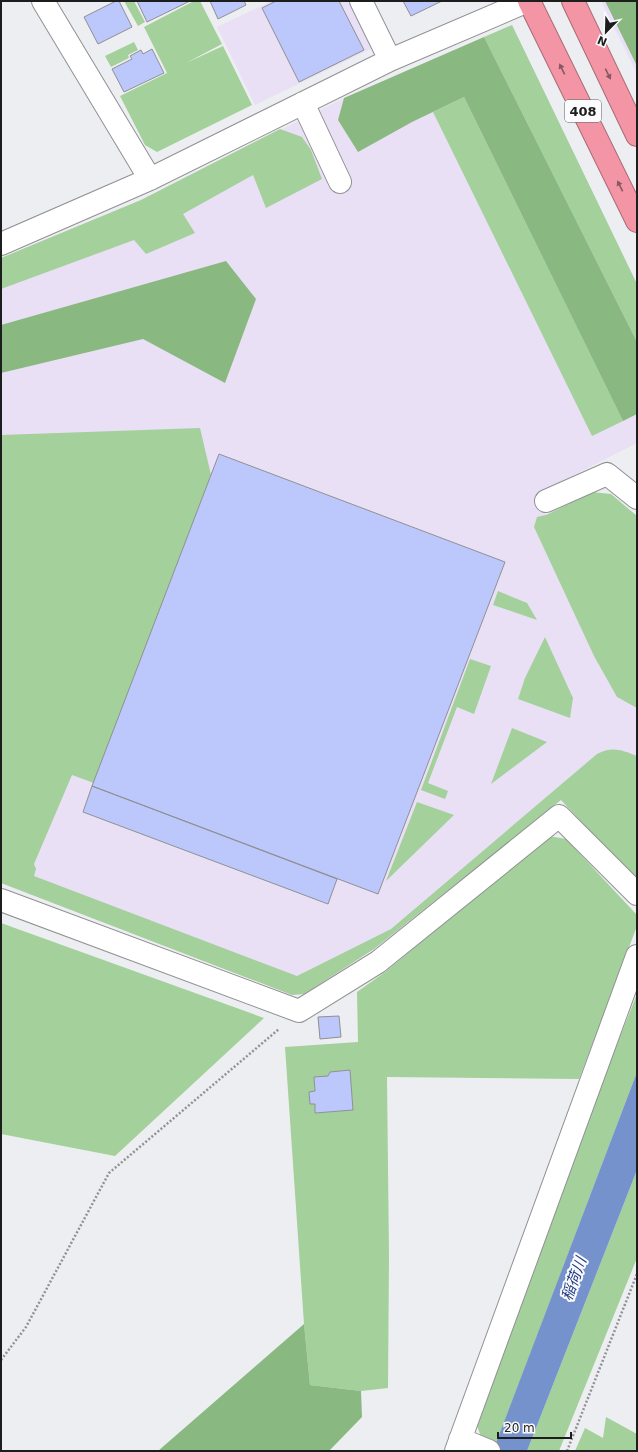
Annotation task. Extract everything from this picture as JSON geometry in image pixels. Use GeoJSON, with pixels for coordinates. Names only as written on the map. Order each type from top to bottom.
{"type":"FeatureCollection","features":[{"type":"Feature","properties":{"kind":"highway","name":"408"},"geometry":{"type":"LineString","coordinates":[[528,1],[637,221]]}},
{"type":"Feature","properties":{"kind":"highway","name":"408"},"geometry":{"type":"LineString","coordinates":[[572,1],[637,135]]}},
{"type":"Feature","properties":{"kind":"street"},"geometry":{"type":"LineString","coordinates":[[43,1],[150,179]]}},
{"type":"Feature","properties":{"kind":"street"},"geometry":{"type":"LineString","coordinates":[[361,1],[390,60]]}},
{"type":"Feature","properties":{"kind":"street"},"geometry":{"type":"LineString","coordinates":[[1,244],[150,179],[390,60],[528,1]]}},
{"type":"Feature","properties":{"kind":"street"},"geometry":{"type":"LineString","coordinates":[[302,103],[340,182]]}},
{"type":"Feature","properties":{"kind":"street"},"geometry":{"type":"LineString","coordinates":[[546,501],[607,474],[637,498]]}},
{"type":"Feature","properties":{"kind":"street"},"geometry":{"type":"LineString","coordinates":[[1,900],[299,1011],[378,962],[559,816],[637,894]]}},
{"type":"Feature","properties":{"kind":"street"},"geometry":{"type":"LineString","coordinates":[[485,1449],[458,1445],[637,956]]}},
{"type":"Feature","properties":{"kind":"path"},"geometry":{"type":"LineString","coordinates":[[1,1360],[26,1327],[109,1173],[299,1011]]}},
{"type":"Feature","properties":{"kind":"path"},"geometry":{"type":"LineString","coordinates":[[567,1451],[637,1274]]}},
{"type":"Feature","properties":{"kind":"shaded area"},"geometry":{"type":"Polygon","coordinates":[[[271,1],[350,1],[373,48],[255,105],[217,27],[271,1]]]}},
{"type":"Feature","properties":{"kind":"shaded area"},"geometry":{"type":"Polygon","coordinates":[[[601,1],[637,1],[637,74],[601,1]]]}},
{"type":"Feature","properties":{"kind":"shaded area"},"geometry":{"type":"Polygon","coordinates":[[[512,25],[637,284],[637,443],[535,495],[637,663],[637,876],[633,877],[561,800],[374,949],[304,994],[292,995],[1,883],[1,258],[141,200],[344,98],[512,25]]]}},
{"type":"Feature","properties":{"kind":"green space"},"geometry":{"type":"Polygon","coordinates":[[[124,1],[134,1],[145,22],[138,26],[124,1]]]}},
{"type":"Feature","properties":{"kind":"green space"},"geometry":{"type":"Polygon","coordinates":[[[194,1],[200,1],[222,44],[186,63],[223,46],[252,105],[157,152],[145,145],[120,96],[167,73],[144,27],[194,1]]]}},
{"type":"Feature","properties":{"kind":"green space"},"geometry":{"type":"Polygon","coordinates":[[[605,1],[637,1],[637,66],[605,1]]]}},
{"type":"Feature","properties":{"kind":"green space"},"geometry":{"type":"Polygon","coordinates":[[[512,25],[637,284],[637,342],[484,37],[512,25]]]}},
{"type":"Feature","properties":{"kind":"green space"},"geometry":{"type":"Polygon","coordinates":[[[484,37],[637,342],[637,414],[623,421],[464,97],[412,122],[358,152],[338,120],[344,98],[484,37]]]}},
{"type":"Feature","properties":{"kind":"green space"},"geometry":{"type":"Polygon","coordinates":[[[134,42],[138,50],[128,55],[129,58],[111,67],[105,56],[134,42]]]}},
{"type":"Feature","properties":{"kind":"green space"},"geometry":{"type":"Polygon","coordinates":[[[464,97],[623,421],[592,436],[433,112],[464,97]]]}},
{"type":"Feature","properties":{"kind":"green space"},"geometry":{"type":"Polygon","coordinates":[[[280,129],[302,137],[311,150],[322,179],[266,208],[253,175],[183,214],[195,233],[146,254],[134,240],[1,289],[1,258],[141,200],[280,129]]]}},
{"type":"Feature","properties":{"kind":"green space"},"geometry":{"type":"Polygon","coordinates":[[[226,261],[256,299],[225,383],[143,339],[1,373],[1,325],[226,261]]]}},
{"type":"Feature","properties":{"kind":"green space"},"geometry":{"type":"Polygon","coordinates":[[[200,428],[211,475],[94,783],[72,775],[34,864],[36,869],[34,876],[297,976],[391,929],[597,754],[607,750],[617,750],[637,756],[637,876],[633,877],[561,800],[374,949],[304,994],[292,995],[1,883],[1,435],[200,428]]]}},
{"type":"Feature","properties":{"kind":"green space"},"geometry":{"type":"Polygon","coordinates":[[[592,492],[611,494],[637,516],[637,708],[617,697],[594,656],[534,527],[537,517],[546,515],[592,492]]]}},
{"type":"Feature","properties":{"kind":"green space"},"geometry":{"type":"Polygon","coordinates":[[[498,591],[527,603],[537,620],[493,605],[498,591]]]}},
{"type":"Feature","properties":{"kind":"green space"},"geometry":{"type":"Polygon","coordinates":[[[545,637],[573,698],[570,718],[518,699],[525,678],[545,637]]]}},
{"type":"Feature","properties":{"kind":"green space"},"geometry":{"type":"Polygon","coordinates":[[[470,659],[491,666],[474,714],[457,707],[428,783],[448,791],[445,799],[421,790],[470,659]]]}},
{"type":"Feature","properties":{"kind":"green space"},"geometry":{"type":"Polygon","coordinates":[[[512,728],[547,742],[491,784],[512,728]]]}},
{"type":"Feature","properties":{"kind":"green space"},"geometry":{"type":"Polygon","coordinates":[[[417,802],[454,815],[386,881],[417,802]]]}},
{"type":"Feature","properties":{"kind":"green space"},"geometry":{"type":"Polygon","coordinates":[[[549,836],[566,839],[637,915],[637,926],[579,1079],[387,1077],[389,1257],[388,1388],[361,1391],[310,1385],[304,1324],[285,1047],[358,1042],[357,992],[385,972],[549,836]],[[350,1070],[330,1072],[328,1076],[314,1077],[315,1091],[309,1092],[310,1103],[315,1104],[315,1113],[353,1110],[350,1070]]]}},
{"type":"Feature","properties":{"kind":"green space"},"geometry":{"type":"Polygon","coordinates":[[[1,923],[264,1018],[115,1156],[1,1134],[1,923]]]}},
{"type":"Feature","properties":{"kind":"green space"},"geometry":{"type":"Polygon","coordinates":[[[637,994],[637,1072],[496,1444],[482,1439],[477,1426],[592,1107],[637,994]]]}},
{"type":"Feature","properties":{"kind":"green space"},"geometry":{"type":"Polygon","coordinates":[[[637,1170],[637,1258],[559,1451],[527,1451],[637,1170]]]}},
{"type":"Feature","properties":{"kind":"green space"},"geometry":{"type":"Polygon","coordinates":[[[304,1324],[310,1385],[361,1391],[362,1417],[329,1451],[158,1451],[304,1324]]]}},
{"type":"Feature","properties":{"kind":"green space"},"geometry":{"type":"Polygon","coordinates":[[[606,1417],[637,1434],[637,1451],[575,1451],[585,1428],[603,1438],[606,1417]]]}},
{"type":"Feature","properties":{"kind":"water","name":"稲荷川"},"geometry":{"type":"Polygon","coordinates":[[[637,1072],[637,1170],[527,1451],[493,1451],[637,1072]]]}},
{"type":"Feature","properties":{"kind":"building"},"geometry":{"type":"Polygon","coordinates":[[[116,1],[119,1],[132,27],[98,44],[84,17],[116,1]]]}},
{"type":"Feature","properties":{"kind":"building"},"geometry":{"type":"Polygon","coordinates":[[[137,1],[190,1],[147,22],[137,1]]]}},
{"type":"Feature","properties":{"kind":"building"},"geometry":{"type":"Polygon","coordinates":[[[210,1],[244,1],[246,5],[218,19],[210,1]]]}},
{"type":"Feature","properties":{"kind":"building"},"geometry":{"type":"Polygon","coordinates":[[[276,1],[339,1],[364,50],[299,82],[262,8],[276,1]]]}},
{"type":"Feature","properties":{"kind":"building"},"geometry":{"type":"Polygon","coordinates":[[[403,1],[442,1],[411,16],[403,1]]]}},
{"type":"Feature","properties":{"kind":"building"},"geometry":{"type":"Polygon","coordinates":[[[152,49],[164,73],[124,92],[112,69],[132,59],[130,56],[141,50],[143,54],[152,49]]]}},
{"type":"Feature","properties":{"kind":"building"},"geometry":{"type":"Polygon","coordinates":[[[219,454],[505,562],[378,894],[92,786],[219,454]]]}},
{"type":"Feature","properties":{"kind":"building"},"geometry":{"type":"Polygon","coordinates":[[[92,786],[337,879],[328,904],[83,812],[92,786]]]}},
{"type":"Feature","properties":{"kind":"building"},"geometry":{"type":"Polygon","coordinates":[[[339,1016],[341,1037],[320,1039],[318,1017],[339,1016]]]}},
{"type":"Feature","properties":{"kind":"building"},"geometry":{"type":"Polygon","coordinates":[[[350,1070],[353,1110],[315,1113],[315,1104],[310,1104],[309,1092],[315,1091],[314,1077],[328,1076],[330,1072],[350,1070]]]}}]}
